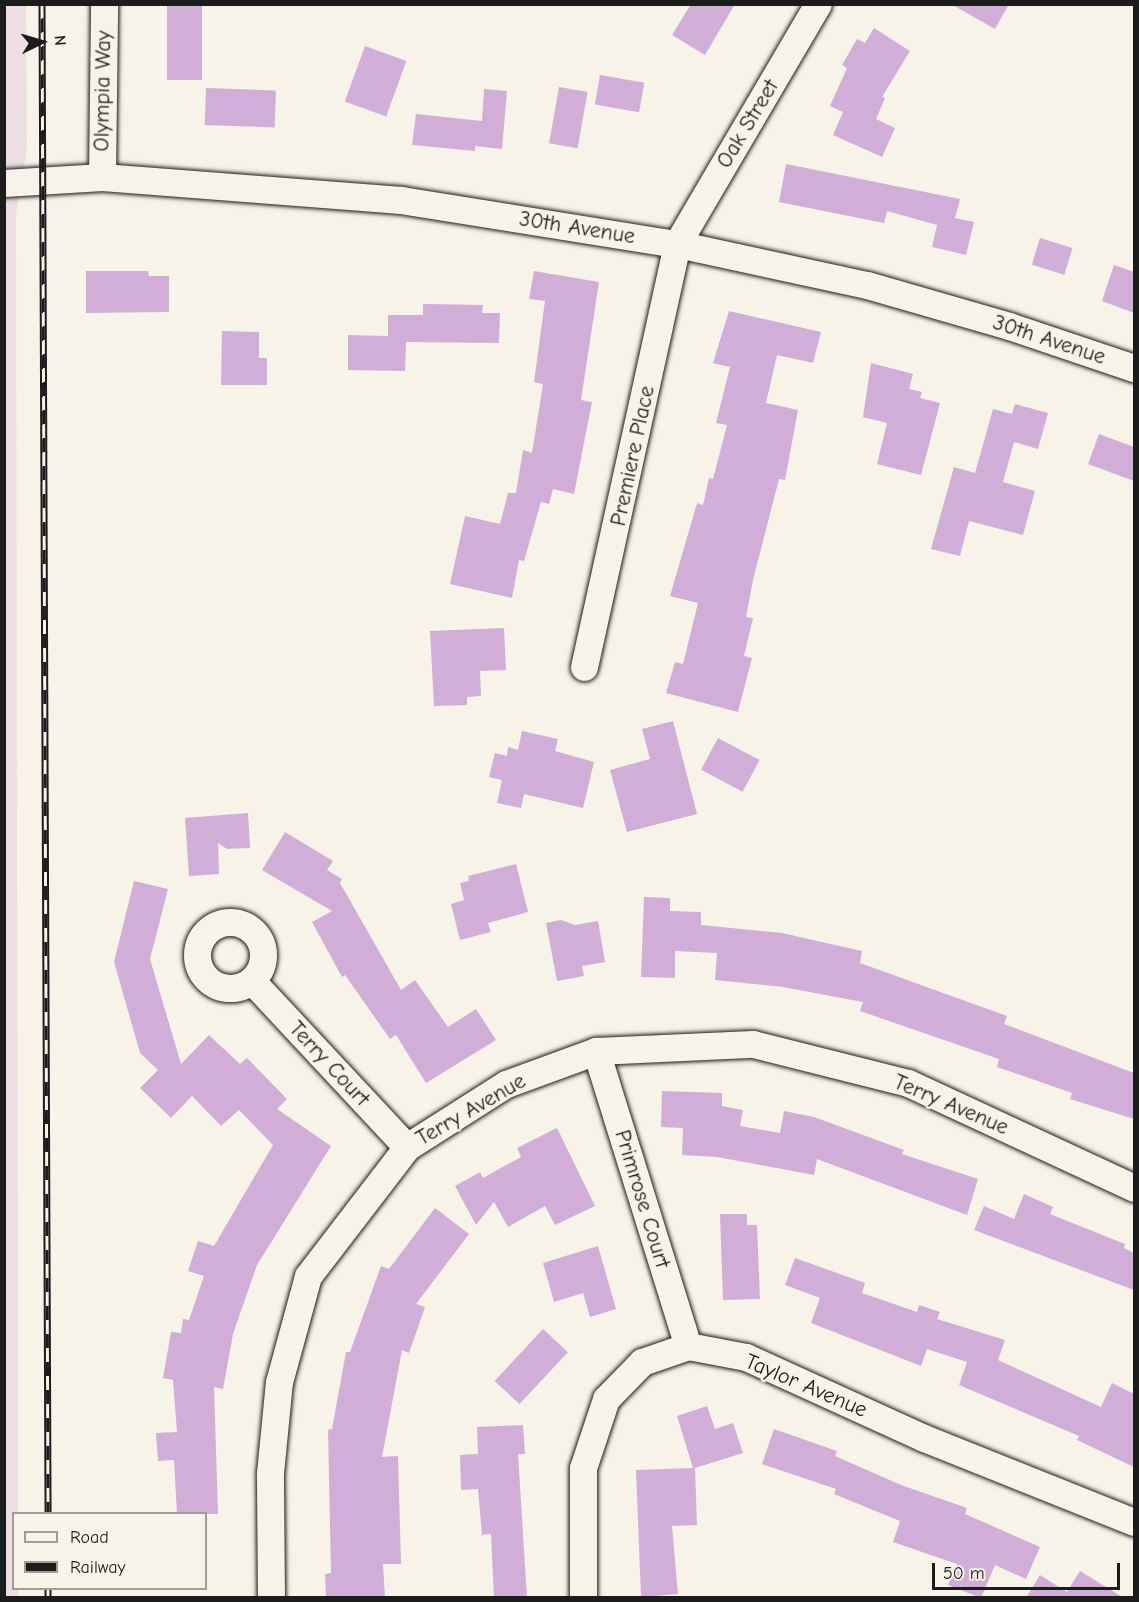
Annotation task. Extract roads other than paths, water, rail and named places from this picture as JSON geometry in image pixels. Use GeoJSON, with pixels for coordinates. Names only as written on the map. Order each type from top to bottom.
{"type":"FeatureCollection","features":[{"type":"Feature","properties":{"kind":"street","name":"Olympia Way"},"geometry":{"type":"LineString","coordinates":[[102,177],[104,4]]}},
{"type":"Feature","properties":{"kind":"street","name":"Oak Street"},"geometry":{"type":"LineString","coordinates":[[677,244],[818,4]]}},
{"type":"Feature","properties":{"kind":"street","name":"30th Avenue"},"geometry":{"type":"LineString","coordinates":[[4,183],[102,177],[401,200],[677,244],[867,285],[1009,326],[1134,368]]}},
{"type":"Feature","properties":{"kind":"street","name":"Premiere Place"},"geometry":{"type":"LineString","coordinates":[[584,667],[677,244]]}},
{"type":"Feature","properties":{"kind":"street","name":"Terry Court"},"geometry":{"type":"LineString","coordinates":[[252,981],[407,1147]]}},
{"type":"Feature","properties":{"kind":"street","name":"Terry Avenue"},"geometry":{"type":"LineString","coordinates":[[271,1598],[270,1473],[279,1382],[309,1276],[407,1147],[506,1084],[596,1051],[753,1044],[908,1083],[1134,1188]]}},
{"type":"Feature","properties":{"kind":"street","name":"Primrose Court"},"geometry":{"type":"LineString","coordinates":[[596,1051],[688,1346]]}},
{"type":"Feature","properties":{"kind":"street","name":"Taylor Avenue"},"geometry":{"type":"LineString","coordinates":[[583,1598],[583,1468],[606,1399],[642,1362],[688,1346],[746,1357],[924,1438],[1134,1522]]}},
{"type":"Feature","properties":{"kind":"railway"},"geometry":{"type":"LineString","coordinates":[[42,4],[48,1512]]}},
{"type":"Feature","properties":{"kind":"railway"},"geometry":{"type":"LineString","coordinates":[[48,1590],[48,1598]]}}]}
